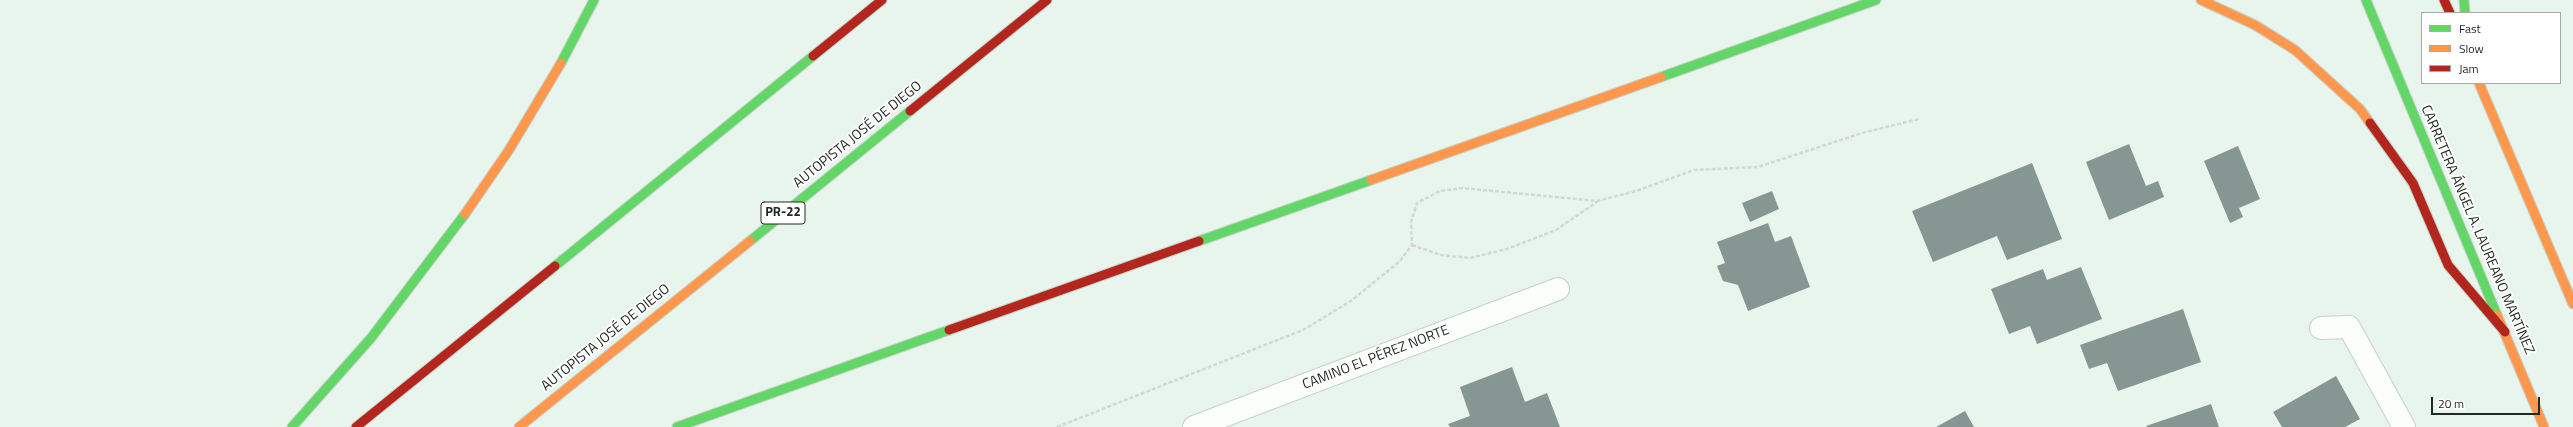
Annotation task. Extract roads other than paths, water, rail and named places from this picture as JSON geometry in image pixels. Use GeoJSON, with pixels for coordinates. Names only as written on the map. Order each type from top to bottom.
{"type":"FeatureCollection","features":[{"type":"Feature","properties":{"kind":"main road"},"geometry":{"type":"LineString","coordinates":[[292,427],[371,338],[447,239],[509,150],[571,46],[594,0]]}},
{"type":"Feature","properties":{"kind":"main road"},"geometry":{"type":"LineString","coordinates":[[356,427],[882,0]]}},
{"type":"Feature","properties":{"kind":"main road","name":"AUTOPISTA JOSÉ DE DIEGO"},"geometry":{"type":"LineString","coordinates":[[519,427],[1047,0]]}},
{"type":"Feature","properties":{"kind":"main road"},"geometry":{"type":"LineString","coordinates":[[677,427],[1876,0]]}},
{"type":"Feature","properties":{"kind":"main road"},"geometry":{"type":"LineString","coordinates":[[2200,0],[2255,25],[2295,50],[2360,109],[2413,183],[2448,265],[2505,332]]}},
{"type":"Feature","properties":{"kind":"main road","name":"CARRETERA ÁNGEL A. LAUREANO MARTÍNEZ"},"geometry":{"type":"LineString","coordinates":[[2366,0],[2544,427]]}},
{"type":"Feature","properties":{"kind":"main road"},"geometry":{"type":"LineString","coordinates":[[2444,0],[2450,12]]}},
{"type":"Feature","properties":{"kind":"main road"},"geometry":{"type":"LineString","coordinates":[[2464,0],[2465,12]]}},
{"type":"Feature","properties":{"kind":"main road"},"geometry":{"type":"LineString","coordinates":[[2479,84],[2573,304]]}},
{"type":"Feature","properties":{"kind":"street","name":"CAMINO EL PÉREZ NORTE"},"geometry":{"type":"LineString","coordinates":[[1194,427],[1558,289]]}},
{"type":"Feature","properties":{"kind":"street"},"geometry":{"type":"LineString","coordinates":[[2321,328],[2349,326],[2404,427]]}}]}
